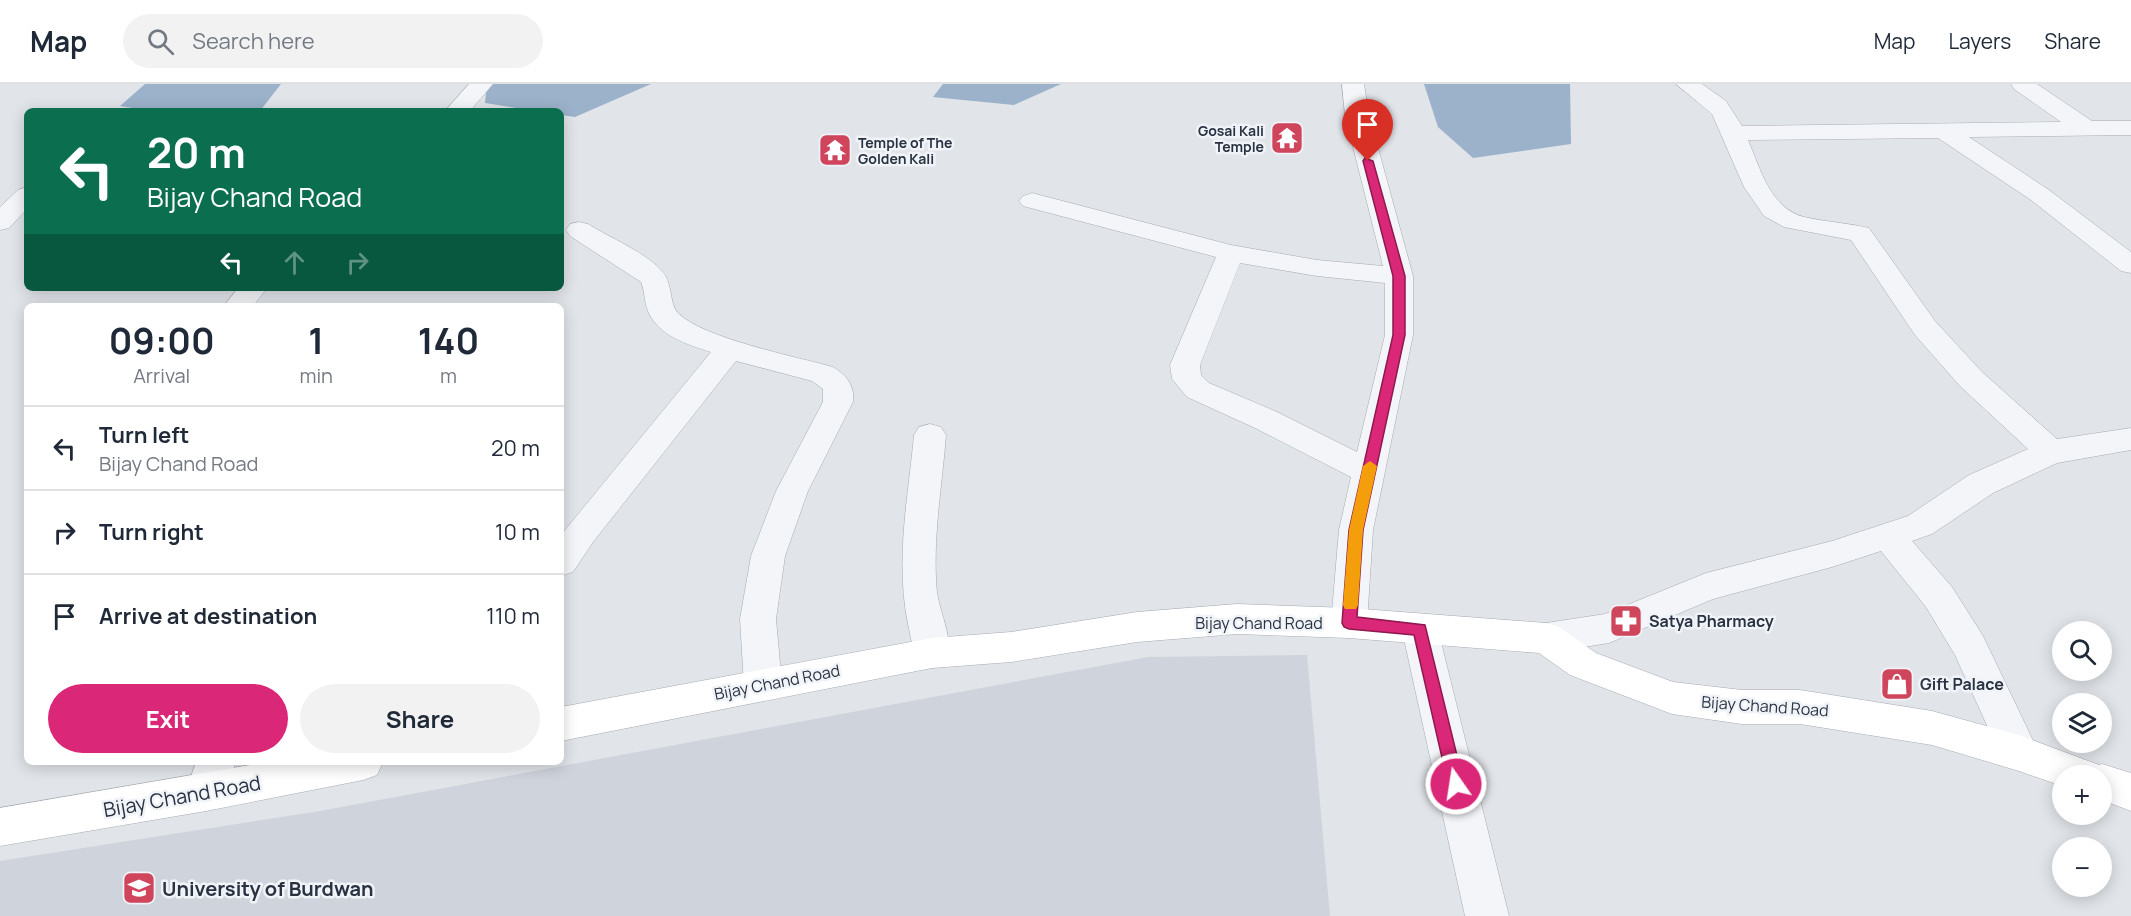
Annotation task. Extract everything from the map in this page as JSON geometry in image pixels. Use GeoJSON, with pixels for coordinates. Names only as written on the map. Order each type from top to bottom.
{"type":"FeatureCollection","features":[{"type":"Feature","properties":{"kind":"main road","name":"Bijay Chand Road"},"geometry":{"type":"LineString","coordinates":[[564,723],[932,653],[1011,647],[1137,627],[1237,619],[1349,623],[1546,638],[1583,664],[1672,698],[1742,707],[1800,707],[1854,714],[1932,728],[2053,765]]}},
{"type":"Feature","properties":{"kind":"main road","name":"Bijay Chand Road"},"geometry":{"type":"LineString","coordinates":[[0,827],[211,777],[333,765]]}},
{"type":"Feature","properties":{"kind":"main road"},"geometry":{"type":"LineString","coordinates":[[2112,785],[2131,792]]}},
{"type":"Feature","properties":{"kind":"street"},"geometry":{"type":"LineString","coordinates":[[460,108],[482,84]]}},
{"type":"Feature","properties":{"kind":"street"},"geometry":{"type":"LineString","coordinates":[[1349,623],[1356,530],[1399,335],[1399,276],[1363,138],[1353,84]]}},
{"type":"Feature","properties":{"kind":"street"},"geometry":{"type":"LineString","coordinates":[[1687,84],[1712,100],[1725,115],[1759,191],[1771,208],[1784,218],[1860,234],[1925,328],[1971,379],[2051,452]]}},
{"type":"Feature","properties":{"kind":"street"},"geometry":{"type":"LineString","coordinates":[[2022,84],[2084,127]]}},
{"type":"Feature","properties":{"kind":"street"},"geometry":{"type":"LineString","coordinates":[[1733,133],[2131,128]]}},
{"type":"Feature","properties":{"kind":"street"},"geometry":{"type":"LineString","coordinates":[[1944,131],[2040,195],[2131,265]]}},
{"type":"Feature","properties":{"kind":"street"},"geometry":{"type":"LineString","coordinates":[[0,222],[24,198]]}},
{"type":"Feature","properties":{"kind":"street"},"geometry":{"type":"LineString","coordinates":[[1032,201],[1232,253],[1317,268],[1399,276]]}},
{"type":"Feature","properties":{"kind":"street"},"geometry":{"type":"LineString","coordinates":[[579,230],[651,276],[659,291],[660,306],[667,319],[698,338],[822,374],[836,382],[840,391],[838,402],[792,491],[768,556],[758,619],[763,685]]}},
{"type":"Feature","properties":{"kind":"street"},"geometry":{"type":"LineString","coordinates":[[1232,253],[1185,365],[1187,379],[1198,390],[1266,420],[1369,472]]}},
{"type":"Feature","properties":{"kind":"street"},"geometry":{"type":"LineString","coordinates":[[241,303],[251,291]]}},
{"type":"Feature","properties":{"kind":"street"},"geometry":{"type":"LineString","coordinates":[[564,558],[581,533],[730,348]]}},
{"type":"Feature","properties":{"kind":"street"},"geometry":{"type":"LineString","coordinates":[[930,435],[918,565],[920,595],[932,653]]}},
{"type":"Feature","properties":{"kind":"street"},"geometry":{"type":"LineString","coordinates":[[1546,638],[1609,628],[1706,587],[1832,554],[1888,536],[1920,525],[1981,484],[2051,452],[2131,439]]}},
{"type":"Feature","properties":{"kind":"street"},"geometry":{"type":"LineString","coordinates":[[1888,536],[1939,597],[1970,647],[2019,753]]}},
{"type":"Feature","properties":{"kind":"street"},"geometry":{"type":"LineString","coordinates":[[1420,630],[1487,916]]}},
{"type":"Feature","properties":{"kind":"shaded area"},"geometry":{"type":"Polygon","coordinates":[[[1307,655],[1330,916],[0,916],[0,861],[320,811],[1148,657],[1307,655]]]}},
{"type":"Feature","properties":{"kind":"water"},"geometry":{"type":"Polygon","coordinates":[[[145,84],[281,84],[262,108],[133,108],[120,106],[145,84]]]}},
{"type":"Feature","properties":{"kind":"water"},"geometry":{"type":"Polygon","coordinates":[[[487,84],[651,84],[575,117],[564,115],[564,108],[516,108],[485,103],[487,84]]]}},
{"type":"Feature","properties":{"kind":"water"},"geometry":{"type":"Polygon","coordinates":[[[943,84],[1061,84],[1014,105],[933,97],[943,84]]]}},
{"type":"Feature","properties":{"kind":"water"},"geometry":{"type":"Polygon","coordinates":[[[1424,84],[1570,84],[1571,144],[1473,158],[1438,127],[1424,84]]]}},
{"type":"Feature","properties":{"kind":"slow traffic"},"geometry":{"type":"LineString","coordinates":[[1351,605],[1356,530],[1370,466]]}},
{"type":"Feature","properties":{"kind":"place","name":"Gosai Kali Temple"},"geometry":{"type":"Point","coordinates":[1287,138]}},
{"type":"Feature","properties":{"kind":"place","name":"Temple of The Golden Kali"},"geometry":{"type":"Point","coordinates":[835,150]}},
{"type":"Feature","properties":{"kind":"place","name":"Satya Pharmacy"},"geometry":{"type":"Point","coordinates":[1626,621]}},
{"type":"Feature","properties":{"kind":"place","name":"Gift Palace"},"geometry":{"type":"Point","coordinates":[1897,684]}},
{"type":"Feature","properties":{"kind":"place","name":"University of Burdwan"},"geometry":{"type":"Point","coordinates":[139,888]}},
{"type":"Feature","properties":{"kind":"route"},"geometry":{"type":"LineString","coordinates":[[1368,161],[1399,276],[1399,335],[1356,530],[1349,623],[1420,630],[1456,784]]}}]}
